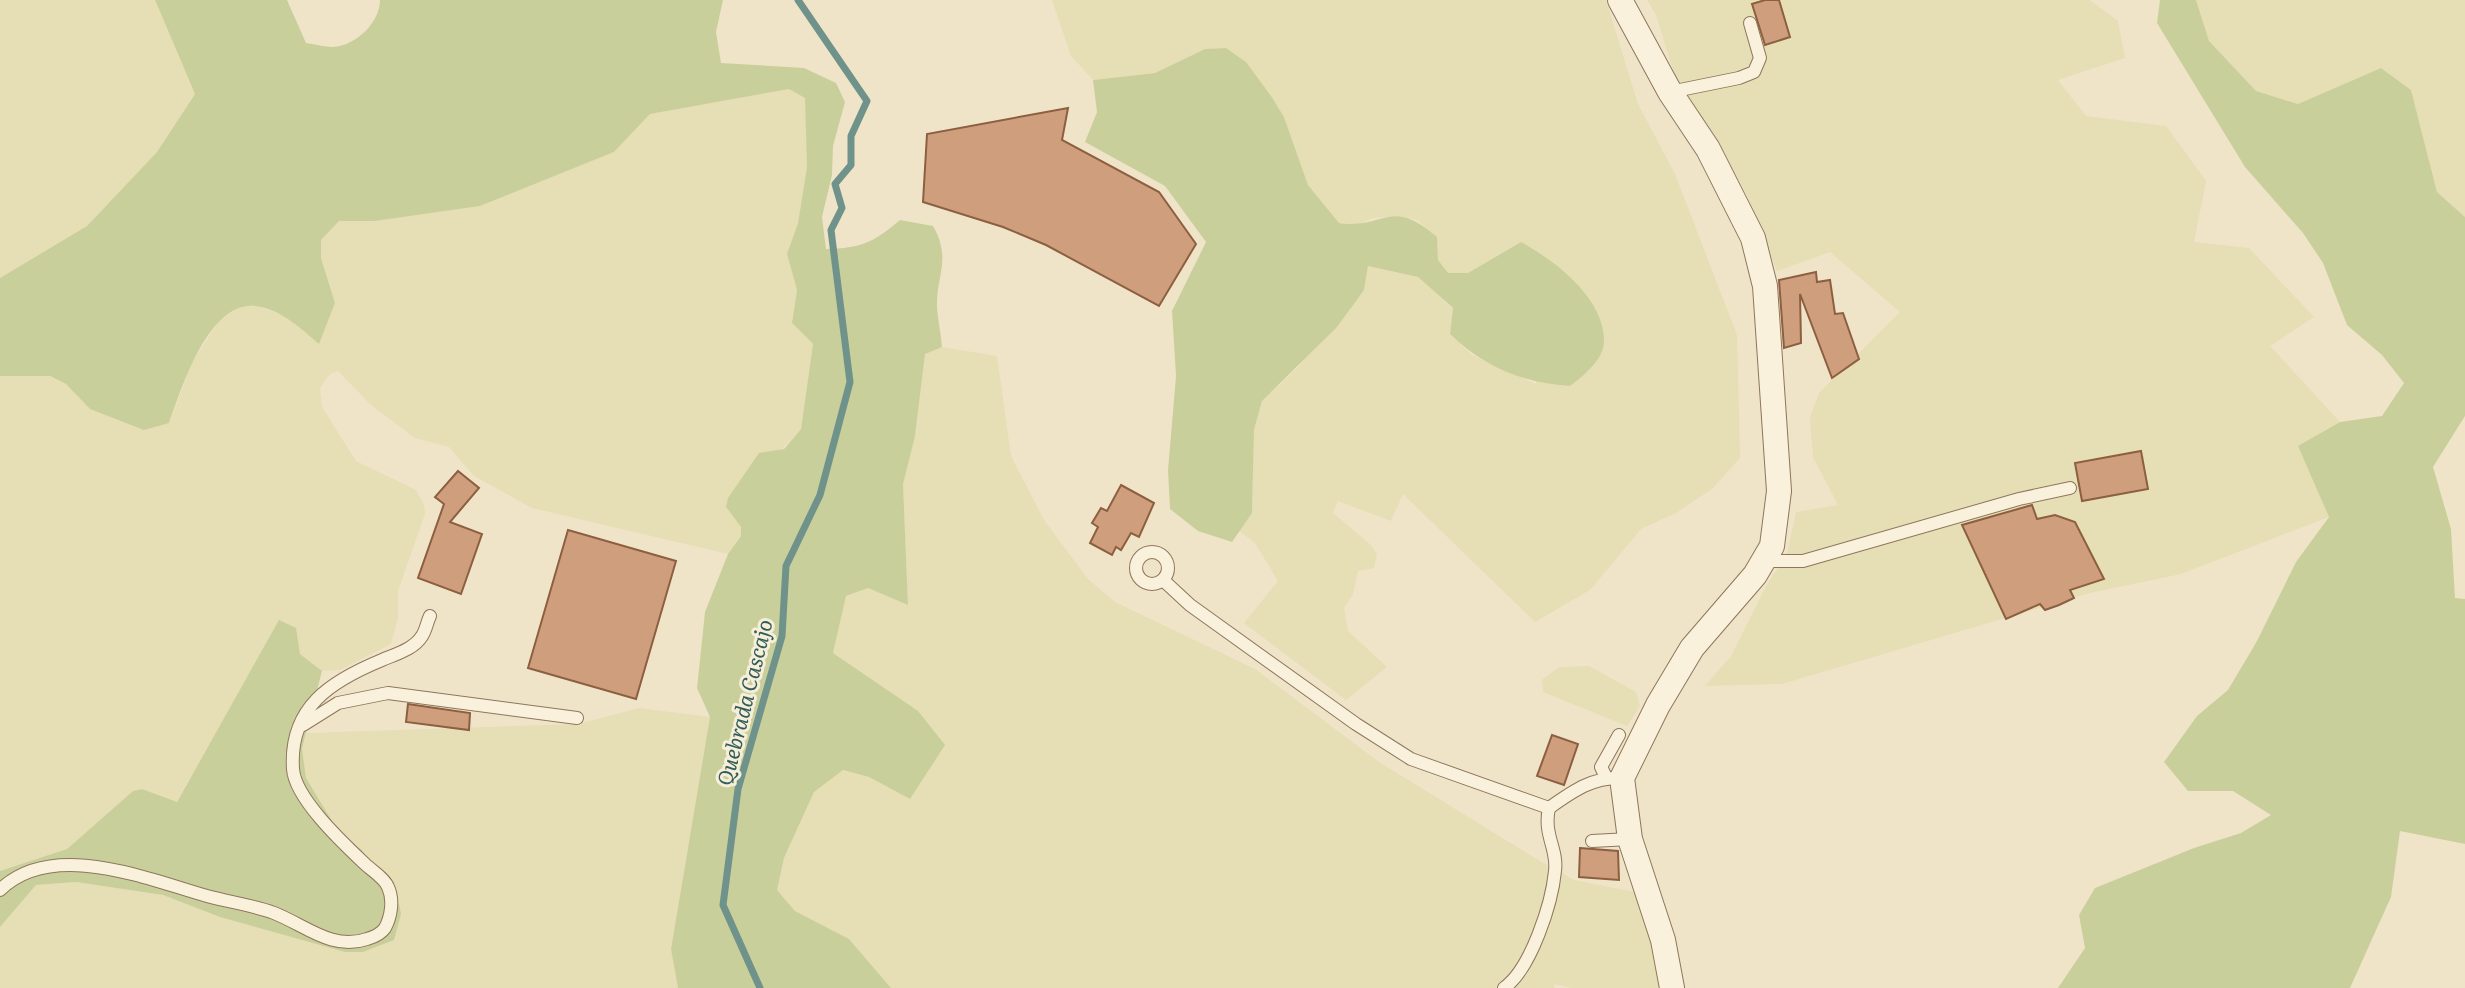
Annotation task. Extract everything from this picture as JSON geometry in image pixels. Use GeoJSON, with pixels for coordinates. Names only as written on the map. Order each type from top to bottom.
{"type":"FeatureCollection","features":[{"type":"Feature","properties":{"kind":"street"},"geometry":{"type":"LineString","coordinates":[[1620,0],[1670,92],[1708,149],[1753,238],[1765,286],[1779,491],[1776,528],[1763,561],[1722,617],[1692,648],[1614,778],[1630,839],[1663,940],[1672,988]]}},
{"type":"Feature","properties":{"kind":"lane"},"geometry":{"type":"LineString","coordinates":[[1670,92],[1738,78],[1754,72],[1760,58],[1750,23]]}},
{"type":"Feature","properties":{"kind":"lane"},"geometry":{"type":"LineString","coordinates":[[1763,561],[1803,561],[2019,499],[2070,488]]}},
{"type":"Feature","properties":{"kind":"lane"},"geometry":{"type":"LineString","coordinates":[[1163,580],[1190,605],[1356,724],[1411,759],[1549,808]]}},
{"type":"Feature","properties":{"kind":"lane"},"geometry":{"type":"LineString","coordinates":[[0,890],[10,880],[36,869],[65,864],[124,871],[274,913],[329,939],[347,943],[374,937],[383,931],[392,908],[388,886],[347,846],[309,802],[293,774],[293,747],[304,715],[319,694],[351,672],[409,648],[422,637],[430,616]]}},
{"type":"Feature","properties":{"kind":"lane"},"geometry":{"type":"LineString","coordinates":[[300,727],[338,703],[388,693],[576,718]]}},
{"type":"Feature","properties":{"kind":"lane"},"geometry":{"type":"LineString","coordinates":[[1614,778],[1601,767],[1619,735]]}},
{"type":"Feature","properties":{"kind":"lane"},"geometry":{"type":"LineString","coordinates":[[1504,988],[1526,961],[1543,922],[1556,869],[1546,820],[1549,808],[1587,782],[1614,778]]}},
{"type":"Feature","properties":{"kind":"lane"},"geometry":{"type":"LineString","coordinates":[[1592,841],[1630,839]]}},
{"type":"Feature","properties":{"kind":"shaded area"},"geometry":{"type":"Polygon","coordinates":[[[0,0],[155,0],[195,94],[157,152],[87,226],[0,278],[0,0]]]}},
{"type":"Feature","properties":{"kind":"shaded area"},"geometry":{"type":"Polygon","coordinates":[[[1052,0],[1606,0],[1638,104],[1675,174],[1737,335],[1740,458],[1712,489],[1676,513],[1641,529],[1590,590],[1535,622],[1403,494],[1391,521],[1338,501],[1333,513],[1371,545],[1377,554],[1374,568],[1358,571],[1353,594],[1344,608],[1348,631],[1387,667],[1346,700],[1244,623],[1278,581],[1255,543],[1239,531],[1252,513],[1254,430],[1262,401],[1297,368],[1364,290],[1368,266],[1418,277],[1453,309],[1450,334],[1472,355],[1536,384],[1521,242],[1468,273],[1447,273],[1438,260],[1437,237],[1417,220],[1398,216],[1373,218],[1357,225],[1339,223],[1308,185],[1284,117],[1246,62],[1226,48],[1205,49],[1155,73],[1093,80],[1071,56],[1052,0]]]}},
{"type":"Feature","properties":{"kind":"shaded area"},"geometry":{"type":"Polygon","coordinates":[[[1647,0],[2090,0],[2118,21],[2125,58],[2058,80],[2086,116],[2166,126],[2206,181],[2194,242],[2249,248],[2314,317],[2270,346],[2340,422],[2299,446],[2329,517],[2181,574],[2090,593],[1782,684],[1705,686],[1731,656],[1766,586],[1787,554],[1796,512],[1838,505],[1813,457],[1810,418],[1819,393],[1900,312],[1830,252],[1777,271],[1746,193],[1675,77],[1656,15],[1647,0]]]}},
{"type":"Feature","properties":{"kind":"shaded area"},"geometry":{"type":"Polygon","coordinates":[[[2196,0],[2465,0],[2465,217],[2437,192],[2411,90],[2381,68],[2298,104],[2255,91],[2209,41],[2196,0]]]}},
{"type":"Feature","properties":{"kind":"shaded area"},"geometry":{"type":"Polygon","coordinates":[[[789,89],[806,98],[808,107],[807,167],[798,223],[787,254],[797,290],[792,323],[813,344],[801,429],[726,507],[741,527],[741,536],[728,554],[532,508],[474,476],[449,447],[415,438],[371,405],[338,371],[330,374],[320,388],[322,407],[356,461],[416,490],[424,505],[425,514],[398,591],[398,618],[391,644],[340,670],[322,671],[300,654],[279,621],[176,803],[142,789],[133,791],[67,849],[0,871],[0,376],[49,376],[66,384],[90,409],[169,423],[192,363],[219,320],[242,306],[259,306],[285,316],[319,344],[335,303],[321,258],[321,240],[339,221],[375,221],[480,206],[614,152],[650,114],[789,89]]]}},
{"type":"Feature","properties":{"kind":"shaded area"},"geometry":{"type":"Polygon","coordinates":[[[942,347],[997,356],[1011,456],[1044,520],[1088,579],[1115,602],[1255,669],[1379,762],[1540,861],[1574,880],[1635,892],[1651,924],[1661,988],[1571,988],[1555,984],[1554,988],[891,988],[849,939],[795,911],[777,890],[784,858],[814,792],[842,770],[869,777],[910,799],[863,674],[833,653],[846,596],[868,588],[908,605],[903,484],[915,436],[925,353],[942,347]]]}},
{"type":"Feature","properties":{"kind":"shaded area"},"geometry":{"type":"Polygon","coordinates":[[[1589,666],[1636,692],[1640,706],[1627,726],[1543,692],[1542,680],[1559,667],[1589,666]]]}},
{"type":"Feature","properties":{"kind":"shaded area"},"geometry":{"type":"Polygon","coordinates":[[[639,708],[710,717],[671,948],[678,988],[0,988],[0,927],[36,885],[76,882],[163,895],[220,917],[340,834],[306,778],[302,749],[307,733],[578,724],[639,708]]]}},
{"type":"Feature","properties":{"kind":"green space"},"geometry":{"type":"Polygon","coordinates":[[[155,0],[287,0],[306,43],[333,47],[350,42],[365,31],[376,16],[380,0],[723,0],[716,32],[721,63],[804,68],[836,83],[845,102],[833,146],[832,175],[822,217],[826,249],[866,243],[900,220],[933,226],[942,248],[937,308],[942,347],[925,354],[915,436],[903,484],[908,605],[868,588],[846,596],[833,653],[918,711],[945,745],[910,799],[869,777],[843,770],[814,792],[784,858],[777,890],[795,911],[849,939],[891,988],[678,988],[671,949],[710,717],[697,688],[705,612],[728,554],[741,536],[741,527],[726,507],[728,498],[759,453],[784,449],[801,429],[813,344],[792,323],[797,290],[787,254],[798,223],[807,167],[805,98],[789,89],[650,114],[614,152],[480,206],[375,221],[339,221],[321,240],[321,258],[335,303],[319,344],[292,322],[269,309],[243,307],[227,315],[201,347],[190,367],[169,423],[144,430],[90,409],[66,384],[50,376],[0,376],[0,278],[87,226],[157,152],[195,94],[155,0]]]}},
{"type":"Feature","properties":{"kind":"green space"},"geometry":{"type":"Polygon","coordinates":[[[2160,0],[2196,0],[2209,41],[2256,91],[2298,104],[2381,68],[2411,90],[2437,192],[2465,217],[2465,416],[2433,467],[2451,529],[2455,598],[2465,599],[2465,844],[2400,831],[2391,897],[2350,988],[2058,988],[2085,948],[2079,915],[2095,888],[2194,848],[2241,833],[2271,815],[2233,791],[2188,791],[2164,762],[2197,716],[2228,690],[2257,641],[2296,562],[2329,517],[2298,446],[2340,422],[2382,416],[2404,383],[2382,355],[2347,325],[2323,263],[2303,233],[2245,167],[2157,23],[2160,0]]]}},
{"type":"Feature","properties":{"kind":"green space"},"geometry":{"type":"Polygon","coordinates":[[[1226,48],[1246,62],[1271,96],[1284,117],[1308,185],[1339,223],[1354,224],[1397,216],[1408,218],[1437,237],[1438,260],[1448,273],[1468,273],[1521,242],[1562,270],[1586,295],[1602,324],[1604,339],[1597,360],[1570,386],[1520,377],[1476,356],[1450,334],[1453,308],[1418,277],[1368,266],[1364,290],[1337,327],[1262,401],[1254,430],[1252,513],[1232,542],[1198,531],[1170,509],[1168,470],[1176,376],[1172,311],[1206,242],[1165,186],[1085,142],[1097,112],[1093,80],[1155,73],[1205,49],[1226,48]]]}},
{"type":"Feature","properties":{"kind":"green space"},"geometry":{"type":"Polygon","coordinates":[[[279,620],[296,628],[300,654],[322,671],[302,749],[306,778],[340,834],[362,850],[399,904],[401,914],[394,940],[363,952],[345,952],[220,917],[163,895],[76,882],[36,885],[0,927],[0,871],[67,849],[133,791],[142,789],[177,802],[279,620]]]}},
{"type":"Feature","properties":{"kind":"building"},"geometry":{"type":"Polygon","coordinates":[[[1779,0],[1790,37],[1765,45],[1752,4],[1779,0]]]}},
{"type":"Feature","properties":{"kind":"building"},"geometry":{"type":"Polygon","coordinates":[[[1068,108],[1062,140],[1159,192],[1196,244],[1159,306],[1046,245],[1003,227],[923,202],[927,134],[1068,108]]]}},
{"type":"Feature","properties":{"kind":"building"},"geometry":{"type":"Polygon","coordinates":[[[1816,272],[1817,282],[1830,280],[1835,314],[1843,313],[1859,359],[1832,378],[1800,294],[1801,343],[1784,348],[1779,280],[1816,272]]]}},
{"type":"Feature","properties":{"kind":"building"},"geometry":{"type":"Polygon","coordinates":[[[2141,451],[2148,489],[2082,501],[2075,463],[2141,451]]]}},
{"type":"Feature","properties":{"kind":"building"},"geometry":{"type":"Polygon","coordinates":[[[458,471],[479,488],[450,522],[482,534],[461,594],[418,578],[444,504],[435,497],[458,471]]]}},
{"type":"Feature","properties":{"kind":"building"},"geometry":{"type":"Polygon","coordinates":[[[1121,485],[1154,503],[1139,537],[1131,533],[1121,550],[1116,547],[1112,555],[1090,543],[1098,527],[1092,523],[1101,508],[1107,511],[1121,485]]]}},
{"type":"Feature","properties":{"kind":"building"},"geometry":{"type":"Polygon","coordinates":[[[2032,505],[2037,519],[2055,515],[2075,522],[2104,579],[2070,590],[2074,598],[2059,605],[2045,610],[2040,604],[2006,619],[1962,525],[2032,505]]]}},
{"type":"Feature","properties":{"kind":"building"},"geometry":{"type":"Polygon","coordinates":[[[568,530],[676,561],[636,699],[528,668],[568,530]]]}},
{"type":"Feature","properties":{"kind":"building"},"geometry":{"type":"Polygon","coordinates":[[[408,704],[470,713],[469,730],[406,722],[408,704]]]}},
{"type":"Feature","properties":{"kind":"building"},"geometry":{"type":"Polygon","coordinates":[[[1552,735],[1578,744],[1564,785],[1537,776],[1552,735]]]}},
{"type":"Feature","properties":{"kind":"building"},"geometry":{"type":"Polygon","coordinates":[[[1580,848],[1618,851],[1619,880],[1579,877],[1580,848]]]}},
{"type":"Feature","properties":{"kind":"waterway","name":"Quebrada Cascajo"},"geometry":{"type":"LineString","coordinates":[[760,988],[723,905],[738,789],[782,636],[786,566],[820,495],[850,382],[831,230],[842,208],[835,184],[851,165],[851,136],[867,101],[798,0]]}}]}
